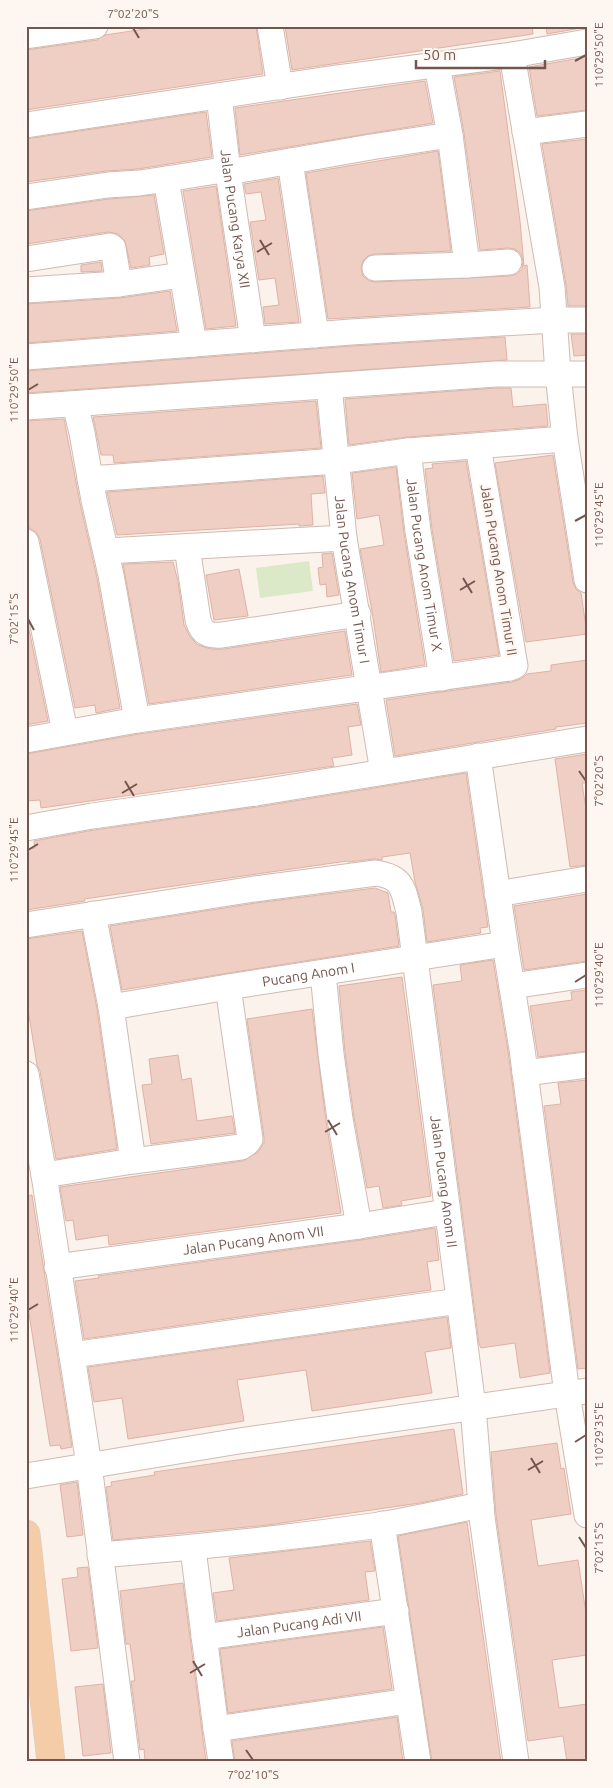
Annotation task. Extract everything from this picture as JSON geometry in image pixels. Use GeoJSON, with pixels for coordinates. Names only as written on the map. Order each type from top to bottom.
{"type":"FeatureCollection","features":[{"type":"Feature","properties":{"kind":"main road"},"geometry":{"type":"LineString","coordinates":[[26,1534],[51,1762]]}},
{"type":"Feature","properties":{"kind":"street"},"geometry":{"type":"LineString","coordinates":[[26,36],[95,26]]}},
{"type":"Feature","properties":{"kind":"street"},"geometry":{"type":"LineString","coordinates":[[270,26],[280,87]]}},
{"type":"Feature","properties":{"kind":"street"},"geometry":{"type":"LineString","coordinates":[[586,26],[587,30]]}},
{"type":"Feature","properties":{"kind":"street"},"geometry":{"type":"LineString","coordinates":[[26,125],[512,55],[587,42]]}},
{"type":"Feature","properties":{"kind":"street"},"geometry":{"type":"LineString","coordinates":[[512,55],[552,287],[558,374],[573,448],[587,580]]}},
{"type":"Feature","properties":{"kind":"street"},"geometry":{"type":"LineString","coordinates":[[437,65],[450,135],[467,265]]}},
{"type":"Feature","properties":{"kind":"street","name":"Jalan Pucang Karya XII"},"geometry":{"type":"LineString","coordinates":[[219,96],[228,172],[253,340]]}},
{"type":"Feature","properties":{"kind":"street"},"geometry":{"type":"LineString","coordinates":[[525,132],[587,124]]}},
{"type":"Feature","properties":{"kind":"street"},"geometry":{"type":"LineString","coordinates":[[26,197],[108,185],[140,183],[223,170],[228,172],[290,160],[450,135]]}},
{"type":"Feature","properties":{"kind":"street"},"geometry":{"type":"LineString","coordinates":[[290,160],[316,335]]}},
{"type":"Feature","properties":{"kind":"street"},"geometry":{"type":"LineString","coordinates":[[166,179],[194,344]]}},
{"type":"Feature","properties":{"kind":"street"},"geometry":{"type":"LineString","coordinates":[[26,259],[110,246],[113,248],[119,284]]}},
{"type":"Feature","properties":{"kind":"street"},"geometry":{"type":"LineString","coordinates":[[375,268],[509,262]]}},
{"type":"Feature","properties":{"kind":"street"},"geometry":{"type":"LineString","coordinates":[[26,290],[119,284],[182,275]]}},
{"type":"Feature","properties":{"kind":"street"},"geometry":{"type":"LineString","coordinates":[[26,356],[316,335],[554,320],[587,320]]}},
{"type":"Feature","properties":{"kind":"street"},"geometry":{"type":"LineString","coordinates":[[26,407],[496,374],[587,374]]}},
{"type":"Feature","properties":{"kind":"street","name":"Jalan Pucang Anom Timur I"},"geometry":{"type":"LineString","coordinates":[[329,386],[344,538],[383,772]]}},
{"type":"Feature","properties":{"kind":"street"},"geometry":{"type":"LineString","coordinates":[[75,404],[106,551],[137,720]]}},
{"type":"Feature","properties":{"kind":"street"},"geometry":{"type":"LineString","coordinates":[[90,479],[337,461],[408,451],[478,446],[573,448]]}},
{"type":"Feature","properties":{"kind":"street","name":"Jalan Pucang Anom Timur II"},"geometry":{"type":"LineString","coordinates":[[26,740],[137,720],[442,678],[515,666],[478,446]]}},
{"type":"Feature","properties":{"kind":"street","name":"Jalan Pucang Anom Timur X"},"geometry":{"type":"LineString","coordinates":[[408,451],[418,531],[442,678]]}},
{"type":"Feature","properties":{"kind":"street"},"geometry":{"type":"LineString","coordinates":[[106,551],[344,538]]}},
{"type":"Feature","properties":{"kind":"street"},"geometry":{"type":"LineString","coordinates":[[26,542],[65,732]]}},
{"type":"Feature","properties":{"kind":"street"},"geometry":{"type":"LineString","coordinates":[[187,547],[198,620],[201,628],[208,634],[222,635],[358,614]]}},
{"type":"Feature","properties":{"kind":"street"},"geometry":{"type":"LineString","coordinates":[[26,828],[92,816],[256,793],[587,739]]}},
{"type":"Feature","properties":{"kind":"street"},"geometry":{"type":"LineString","coordinates":[[478,756],[497,894],[577,1392],[586,1510]]}},
{"type":"Feature","properties":{"kind":"street","name":"Jalan Pucang Anom II"},"geometry":{"type":"LineString","coordinates":[[93,914],[254,889],[376,873],[396,879],[401,885],[409,912],[446,1212],[473,1407],[481,1505],[516,1762]]}},
{"type":"Feature","properties":{"kind":"street"},"geometry":{"type":"LineString","coordinates":[[497,894],[587,880]]}},
{"type":"Feature","properties":{"kind":"street"},"geometry":{"type":"LineString","coordinates":[[26,925],[93,914],[111,1008],[133,1161]]}},
{"type":"Feature","properties":{"kind":"street","name":"Pucang Anom I"},"geometry":{"type":"LineString","coordinates":[[111,1008],[228,986],[505,944]]}},
{"type":"Feature","properties":{"kind":"street"},"geometry":{"type":"LineString","coordinates":[[323,973],[330,1054],[359,1226]]}},
{"type":"Feature","properties":{"kind":"street"},"geometry":{"type":"LineString","coordinates":[[512,986],[587,975]]}},
{"type":"Feature","properties":{"kind":"street"},"geometry":{"type":"LineString","coordinates":[[44,1176],[133,1161],[241,1147],[249,1142],[228,986]]}},
{"type":"Feature","properties":{"kind":"street"},"geometry":{"type":"LineString","coordinates":[[525,1073],[587,1065]]}},
{"type":"Feature","properties":{"kind":"street"},"geometry":{"type":"LineString","coordinates":[[26,1074],[44,1176],[89,1465],[127,1762]]}},
{"type":"Feature","properties":{"kind":"street","name":"Jalan Pucang Anom VII"},"geometry":{"type":"LineString","coordinates":[[57,1267],[359,1226],[446,1212]]}},
{"type":"Feature","properties":{"kind":"street"},"geometry":{"type":"LineString","coordinates":[[72,1355],[459,1301]]}},
{"type":"Feature","properties":{"kind":"street"},"geometry":{"type":"LineString","coordinates":[[26,1476],[577,1392]]}},
{"type":"Feature","properties":{"kind":"street"},"geometry":{"type":"LineString","coordinates":[[100,1555],[193,1548],[382,1524],[481,1505]]}},
{"type":"Feature","properties":{"kind":"street"},"geometry":{"type":"LineString","coordinates":[[382,1524],[418,1762]]}},
{"type":"Feature","properties":{"kind":"street"},"geometry":{"type":"LineString","coordinates":[[193,1548],[221,1762]]}},
{"type":"Feature","properties":{"kind":"street","name":"Jalan Pucang Adi VII"},"geometry":{"type":"LineString","coordinates":[[204,1637],[396,1611]]}},
{"type":"Feature","properties":{"kind":"street"},"geometry":{"type":"LineString","coordinates":[[216,1729],[409,1701]]}},
{"type":"Feature","properties":{"kind":"green space"},"geometry":{"type":"Polygon","coordinates":[[[309,561],[313,591],[260,598],[256,568],[309,561]]]}},
{"type":"Feature","properties":{"kind":"building"},"geometry":{"type":"Polygon","coordinates":[[[165,26],[256,26],[263,74],[26,110],[26,50],[97,40],[105,35],[165,26]]]}},
{"type":"Feature","properties":{"kind":"building"},"geometry":{"type":"Polygon","coordinates":[[[285,26],[532,26],[533,34],[292,70],[285,26]]]}},
{"type":"Feature","properties":{"kind":"building"},"geometry":{"type":"Polygon","coordinates":[[[546,26],[580,26],[581,28],[547,34],[546,26]]]}},
{"type":"Feature","properties":{"kind":"building"},"geometry":{"type":"Polygon","coordinates":[[[586,57],[587,110],[537,116],[529,67],[586,57]]]}},
{"type":"Feature","properties":{"kind":"building"},"geometry":{"type":"Polygon","coordinates":[[[500,71],[520,221],[524,266],[527,265],[530,307],[328,319],[306,173],[438,151],[451,251],[375,254],[368,256],[363,261],[361,268],[363,276],[369,281],[375,282],[510,276],[517,274],[522,269],[523,261],[521,254],[515,249],[480,250],[464,133],[454,77],[500,71]]]}},
{"type":"Feature","properties":{"kind":"building"},"geometry":{"type":"Polygon","coordinates":[[[425,81],[433,123],[240,155],[235,108],[425,81]]]}},
{"type":"Feature","properties":{"kind":"building"},"geometry":{"type":"Polygon","coordinates":[[[206,112],[212,157],[138,169],[106,171],[26,182],[26,139],[206,112]]]}},
{"type":"Feature","properties":{"kind":"building"},"geometry":{"type":"Polygon","coordinates":[[[587,139],[587,306],[568,306],[542,144],[587,139]]]}},
{"type":"Feature","properties":{"kind":"building"},"geometry":{"type":"Polygon","coordinates":[[[278,178],[299,322],[265,324],[263,307],[279,305],[275,278],[259,280],[250,222],[266,220],[261,192],[246,194],[244,184],[278,178]]]}},
{"type":"Feature","properties":{"kind":"building"},"geometry":{"type":"Polygon","coordinates":[[[216,186],[236,326],[206,329],[183,191],[216,186]]]}},
{"type":"Feature","properties":{"kind":"building"},"geometry":{"type":"Polygon","coordinates":[[[154,195],[164,254],[149,257],[150,265],[131,268],[125,241],[118,234],[108,232],[26,244],[26,211],[109,199],[154,195]]]}},
{"type":"Feature","properties":{"kind":"building"},"geometry":{"type":"Polygon","coordinates":[[[101,262],[102,271],[81,272],[81,265],[101,262]]]}},
{"type":"Feature","properties":{"kind":"building"},"geometry":{"type":"Polygon","coordinates":[[[170,291],[177,331],[26,343],[26,304],[120,298],[170,291]]]}},
{"type":"Feature","properties":{"kind":"building"},"geometry":{"type":"Polygon","coordinates":[[[571,334],[587,334],[587,355],[574,356],[571,334]]]}},
{"type":"Feature","properties":{"kind":"building"},"geometry":{"type":"Polygon","coordinates":[[[505,337],[507,360],[26,393],[26,371],[352,346],[505,337]]]}},
{"type":"Feature","properties":{"kind":"building"},"geometry":{"type":"Polygon","coordinates":[[[511,388],[513,407],[546,404],[548,426],[407,437],[349,445],[345,399],[511,388]]]}},
{"type":"Feature","properties":{"kind":"building"},"geometry":{"type":"Polygon","coordinates":[[[316,401],[321,448],[114,463],[113,455],[101,455],[93,417],[316,401]]]}},
{"type":"Feature","properties":{"kind":"building"},"geometry":{"type":"Polygon","coordinates":[[[64,419],[97,578],[120,708],[96,713],[95,705],[75,708],[40,539],[36,532],[29,528],[26,513],[26,421],[64,419]]]}},
{"type":"Feature","properties":{"kind":"building"},"geometry":{"type":"Polygon","coordinates":[[[553,455],[573,582],[576,589],[581,593],[587,634],[526,642],[495,463],[553,455]]]}},
{"type":"Feature","properties":{"kind":"building"},"geometry":{"type":"Polygon","coordinates":[[[466,461],[499,655],[454,661],[432,529],[425,469],[433,468],[432,464],[466,461]]]}},
{"type":"Feature","properties":{"kind":"building"},"geometry":{"type":"Polygon","coordinates":[[[396,467],[404,533],[425,665],[381,672],[360,549],[384,545],[379,515],[357,519],[352,473],[396,467]]]}},
{"type":"Feature","properties":{"kind":"building"},"geometry":{"type":"Polygon","coordinates":[[[323,476],[325,493],[311,494],[313,525],[299,526],[299,524],[117,535],[107,492],[323,476]]]}},
{"type":"Feature","properties":{"kind":"building"},"geometry":{"type":"Polygon","coordinates":[[[332,553],[339,595],[327,597],[326,584],[320,585],[318,568],[323,567],[322,554],[332,553]]]}},
{"type":"Feature","properties":{"kind":"building"},"geometry":{"type":"Polygon","coordinates":[[[173,562],[178,581],[184,625],[190,637],[198,645],[211,649],[224,649],[345,631],[352,675],[149,704],[123,564],[173,562]]]}},
{"type":"Feature","properties":{"kind":"building"},"geometry":{"type":"Polygon","coordinates":[[[239,569],[248,616],[214,620],[206,575],[239,569]]]}},
{"type":"Feature","properties":{"kind":"building"},"geometry":{"type":"Polygon","coordinates":[[[26,615],[48,721],[26,725],[26,615]]]}},
{"type":"Feature","properties":{"kind":"building"},"geometry":{"type":"Polygon","coordinates":[[[587,660],[587,723],[395,756],[386,700],[512,682],[521,679],[527,674],[551,671],[551,665],[587,660]]]}},
{"type":"Feature","properties":{"kind":"building"},"geometry":{"type":"Polygon","coordinates":[[[357,704],[361,725],[348,727],[352,755],[332,758],[334,766],[41,808],[40,800],[26,801],[26,754],[139,734],[357,704]]]}},
{"type":"Feature","properties":{"kind":"building"},"geometry":{"type":"Polygon","coordinates":[[[587,754],[587,783],[582,783],[587,816],[587,865],[570,867],[555,759],[587,754]]]}},
{"type":"Feature","properties":{"kind":"building"},"geometry":{"type":"Polygon","coordinates":[[[466,773],[488,927],[480,928],[481,933],[427,942],[423,909],[415,882],[410,853],[382,857],[382,860],[347,861],[84,899],[85,901],[26,910],[26,850],[35,848],[34,841],[94,830],[258,807],[466,773]]]}},
{"type":"Feature","properties":{"kind":"building"},"geometry":{"type":"Polygon","coordinates":[[[375,888],[388,893],[391,912],[394,912],[395,915],[399,946],[122,990],[110,926],[256,903],[375,888]]]}},
{"type":"Feature","properties":{"kind":"building"},"geometry":{"type":"Polygon","coordinates":[[[587,894],[587,961],[524,970],[514,906],[587,894]]]}},
{"type":"Feature","properties":{"kind":"building"},"geometry":{"type":"Polygon","coordinates":[[[82,931],[97,1009],[117,1149],[56,1159],[40,1071],[37,1065],[26,997],[26,939],[82,931]]]}},
{"type":"Feature","properties":{"kind":"building"},"geometry":{"type":"Polygon","coordinates":[[[493,960],[508,1051],[550,1373],[520,1378],[515,1343],[481,1348],[479,1344],[433,985],[462,981],[460,965],[493,960]]]}},
{"type":"Feature","properties":{"kind":"building"},"geometry":{"type":"Polygon","coordinates":[[[402,977],[431,1196],[401,1201],[402,1205],[383,1208],[379,1186],[367,1188],[354,1117],[345,1052],[339,986],[402,977]]]}},
{"type":"Feature","properties":{"kind":"building"},"geometry":{"type":"Polygon","coordinates":[[[587,990],[587,1051],[538,1057],[530,1006],[572,1000],[571,992],[587,990]]]}},
{"type":"Feature","properties":{"kind":"building"},"geometry":{"type":"Polygon","coordinates":[[[312,1009],[326,1121],[341,1213],[109,1245],[108,1235],[76,1240],[73,1220],[66,1221],[60,1187],[243,1161],[258,1152],[264,1143],[264,1137],[247,1019],[312,1009]]]}},
{"type":"Feature","properties":{"kind":"building"},"geometry":{"type":"Polygon","coordinates":[[[178,1055],[182,1080],[191,1078],[197,1121],[232,1116],[235,1133],[151,1144],[142,1085],[152,1084],[149,1059],[178,1055]]]}},
{"type":"Feature","properties":{"kind":"building"},"geometry":{"type":"Polygon","coordinates":[[[587,1080],[587,1368],[578,1369],[544,1106],[561,1104],[558,1083],[587,1080]]]}},
{"type":"Feature","properties":{"kind":"building"},"geometry":{"type":"Polygon","coordinates":[[[32,1195],[72,1447],[61,1449],[60,1445],[50,1446],[26,1295],[26,1196],[32,1195]]]}},
{"type":"Feature","properties":{"kind":"building"},"geometry":{"type":"Polygon","coordinates":[[[435,1228],[439,1260],[427,1262],[431,1290],[84,1339],[75,1281],[99,1278],[98,1276],[435,1228]]]}},
{"type":"Feature","properties":{"kind":"building"},"geometry":{"type":"Polygon","coordinates":[[[447,1317],[451,1348],[425,1352],[432,1393],[312,1411],[306,1370],[237,1380],[244,1421],[128,1439],[122,1398],[94,1402],[88,1367],[447,1317]]]}},
{"type":"Feature","properties":{"kind":"building"},"geometry":{"type":"Polygon","coordinates":[[[454,1429],[463,1494],[420,1503],[268,1525],[113,1540],[106,1487],[112,1486],[111,1482],[155,1475],[154,1472],[454,1429]]]}},
{"type":"Feature","properties":{"kind":"building"},"geometry":{"type":"Polygon","coordinates":[[[557,1443],[561,1469],[564,1468],[571,1514],[531,1520],[538,1566],[578,1560],[587,1620],[587,1655],[552,1660],[559,1708],[587,1704],[587,1762],[567,1762],[563,1736],[528,1741],[496,1515],[491,1452],[557,1443]]]}},
{"type":"Feature","properties":{"kind":"building"},"geometry":{"type":"Polygon","coordinates":[[[77,1482],[83,1535],[67,1537],[60,1485],[77,1482]]]}},
{"type":"Feature","properties":{"kind":"building"},"geometry":{"type":"Polygon","coordinates":[[[467,1522],[501,1762],[432,1762],[398,1536],[467,1522]]]}},
{"type":"Feature","properties":{"kind":"building"},"geometry":{"type":"Polygon","coordinates":[[[370,1541],[375,1571],[365,1572],[369,1600],[217,1621],[213,1593],[234,1590],[229,1558],[370,1541]]]}},
{"type":"Feature","properties":{"kind":"building"},"geometry":{"type":"Polygon","coordinates":[[[88,1567],[98,1648],[71,1651],[62,1579],[78,1577],[77,1568],[88,1567]]]}},
{"type":"Feature","properties":{"kind":"building"},"geometry":{"type":"Polygon","coordinates":[[[183,1583],[206,1762],[145,1762],[144,1749],[140,1750],[131,1681],[135,1681],[130,1644],[126,1644],[120,1591],[183,1583]]]}},
{"type":"Feature","properties":{"kind":"building"},"geometry":{"type":"Polygon","coordinates":[[[383,1627],[392,1689],[228,1713],[220,1649],[383,1627]]]}},
{"type":"Feature","properties":{"kind":"building"},"geometry":{"type":"Polygon","coordinates":[[[103,1684],[111,1753],[83,1756],[75,1687],[103,1684]]]}},
{"type":"Feature","properties":{"kind":"building"},"geometry":{"type":"Polygon","coordinates":[[[397,1717],[403,1762],[235,1762],[232,1741],[397,1717]]]}}]}
